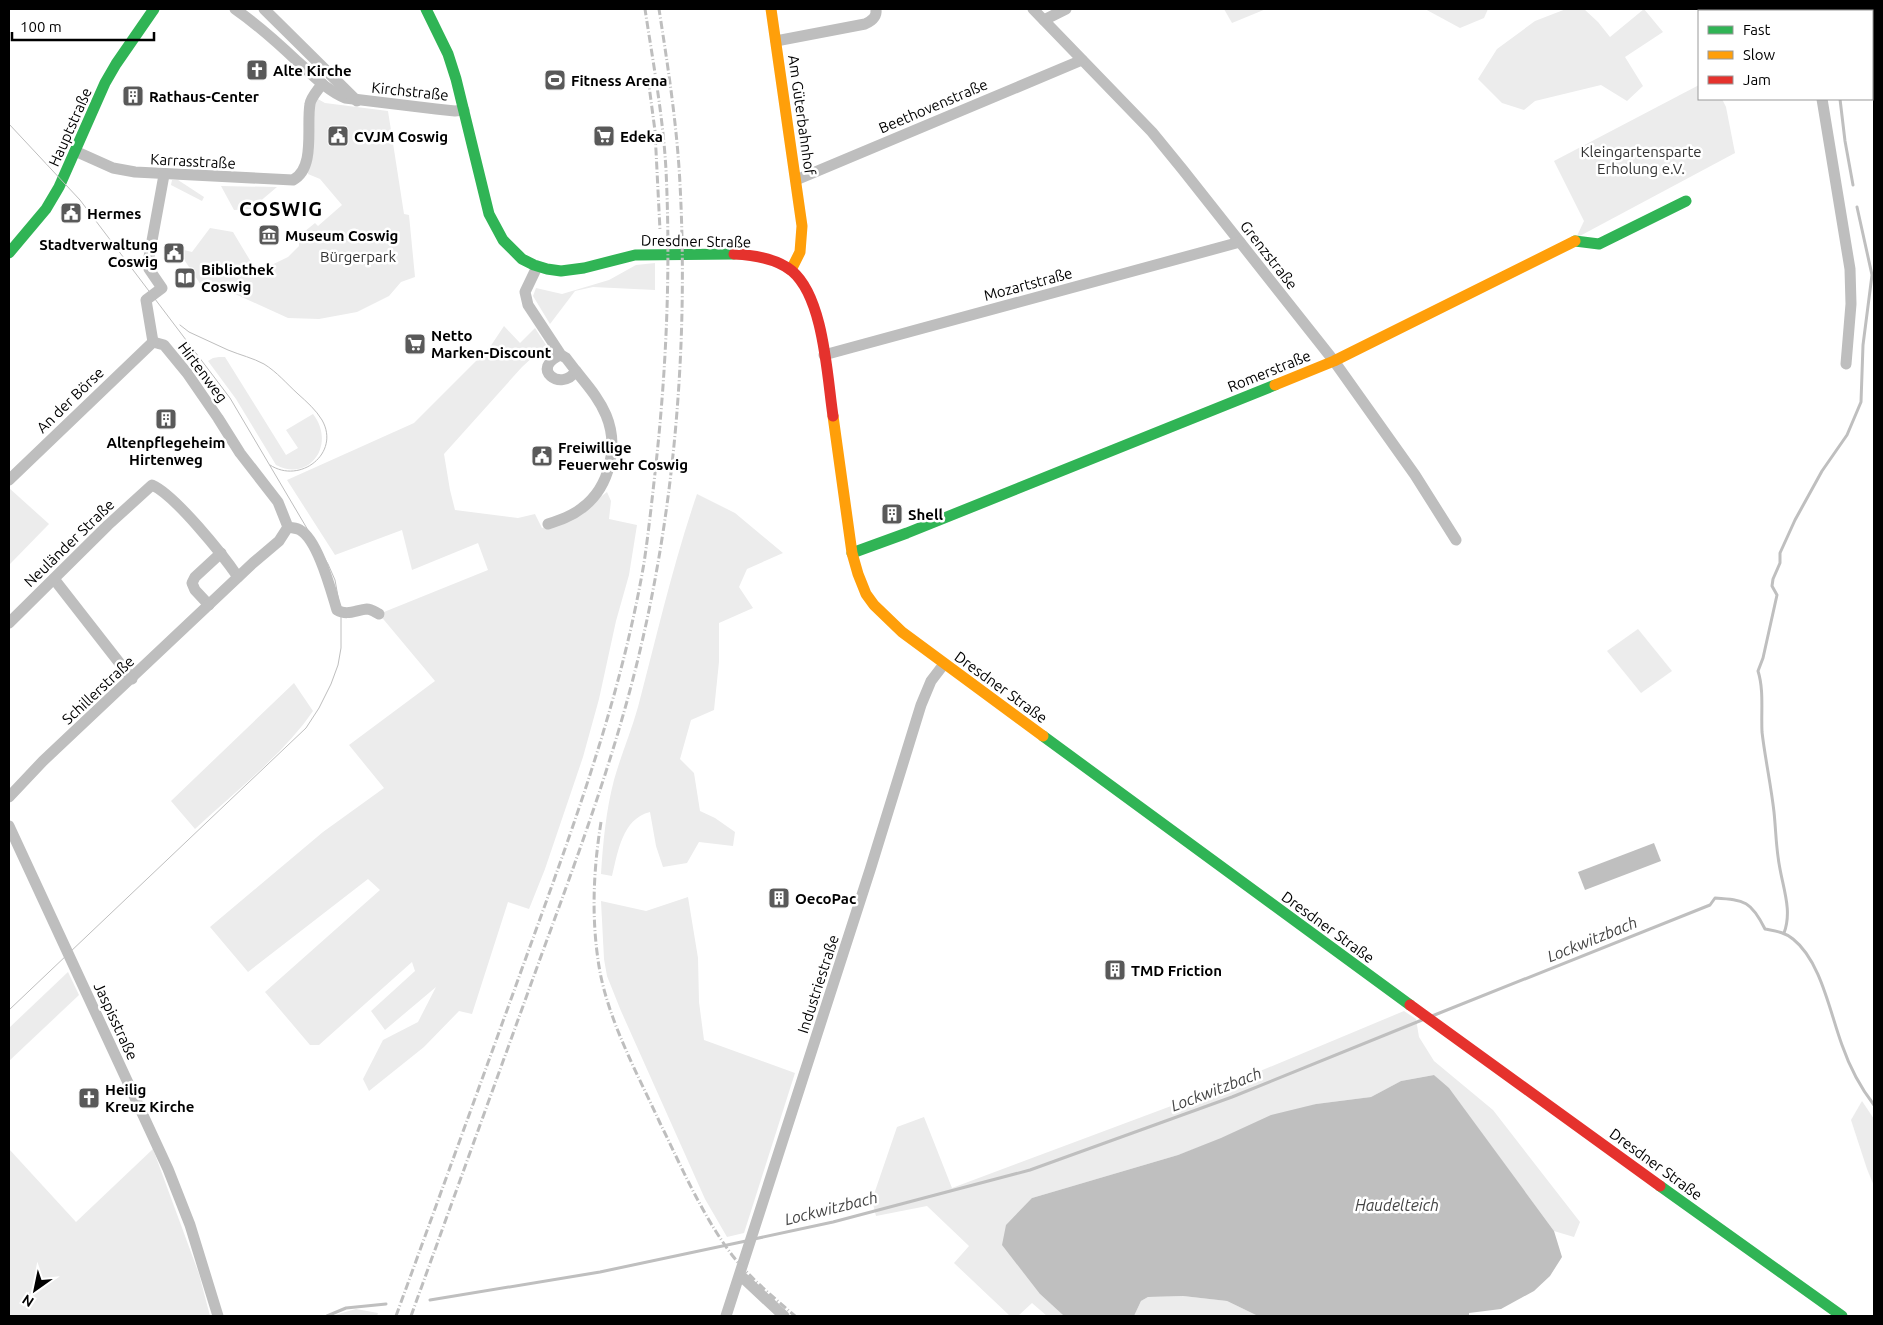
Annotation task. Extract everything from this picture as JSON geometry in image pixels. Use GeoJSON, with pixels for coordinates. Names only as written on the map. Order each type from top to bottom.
{"type":"FeatureCollection","features":[{"type":"Feature","properties":{"kind":"main road","name":"Hauptstraße"},"geometry":{"type":"LineString","coordinates":[[9,253],[49,204],[61,183],[105,83],[154,9]]}},
{"type":"Feature","properties":{"kind":"main road","name":"Dresdner Straße"},"geometry":{"type":"LineString","coordinates":[[426,9],[448,54],[464,110],[489,214],[496,230],[511,251],[526,262],[537,267],[562,271],[638,255],[739,254],[766,258],[791,270],[810,296],[820,325],[852,553],[857,574],[866,594],[888,621],[1422,1014],[1842,1316]]}},
{"type":"Feature","properties":{"kind":"main road","name":"Am Güterbahnhof"},"geometry":{"type":"LineString","coordinates":[[771,9],[802,226],[800,252],[791,270]]}},
{"type":"Feature","properties":{"kind":"main road","name":"Romerstraße"},"geometry":{"type":"LineString","coordinates":[[852,553],[907,533],[1334,361],[1570,242],[1599,244],[1686,201]]}},
{"type":"Feature","properties":{"kind":"main road"},"geometry":{"type":"LineString","coordinates":[[779,263],[802,226]]}},
{"type":"Feature","properties":{"kind":"street","name":"Kirchstraße"},"geometry":{"type":"LineString","coordinates":[[235,9],[273,39],[322,84],[345,98],[357,101],[455,111],[464,110]]}},
{"type":"Feature","properties":{"kind":"street"},"geometry":{"type":"LineString","coordinates":[[264,9],[357,101]]}},
{"type":"Feature","properties":{"kind":"street"},"geometry":{"type":"LineString","coordinates":[[776,40],[865,24],[873,20],[876,9]]}},
{"type":"Feature","properties":{"kind":"street","name":"Grenzstraße"},"geometry":{"type":"LineString","coordinates":[[1033,9],[1152,132],[1240,242],[1334,361],[1415,475],[1456,540]]}},
{"type":"Feature","properties":{"kind":"street"},"geometry":{"type":"LineString","coordinates":[[1044,20],[1066,9]]}},
{"type":"Feature","properties":{"kind":"street","name":"Beethovenstraße"},"geometry":{"type":"LineString","coordinates":[[796,180],[1082,60]]}},
{"type":"Feature","properties":{"kind":"street","name":"Karrasstraße"},"geometry":{"type":"LineString","coordinates":[[75,151],[113,168],[135,172],[164,175],[293,180],[300,176],[306,166],[310,102],[322,84]]}},
{"type":"Feature","properties":{"kind":"street"},"geometry":{"type":"LineString","coordinates":[[1822,100],[1846,238],[1851,286],[1846,364]]}},
{"type":"Feature","properties":{"kind":"street"},"geometry":{"type":"LineString","coordinates":[[153,342],[146,300],[162,288],[149,269],[149,258],[164,175]]}},
{"type":"Feature","properties":{"kind":"street","name":"Mozartstraße"},"geometry":{"type":"LineString","coordinates":[[824,355],[1240,242]]}},
{"type":"Feature","properties":{"kind":"street"},"geometry":{"type":"LineString","coordinates":[[537,267],[525,292],[528,305],[561,355],[566,358],[595,393],[606,416],[612,441],[610,463],[604,481],[596,495],[583,508],[569,517],[548,524]]}},
{"type":"Feature","properties":{"kind":"street","name":"An der Börse"},"geometry":{"type":"LineString","coordinates":[[9,480],[153,342]]}},
{"type":"Feature","properties":{"kind":"street","name":"Hirtenweg"},"geometry":{"type":"LineString","coordinates":[[153,342],[164,345],[187,373],[240,453],[278,502],[288,527]]}},
{"type":"Feature","properties":{"kind":"street"},"geometry":{"type":"LineString","coordinates":[[561,355],[548,363],[547,370],[549,375],[553,378],[567,379],[572,377],[576,371]]}},
{"type":"Feature","properties":{"kind":"street","name":"Neuländer Straße"},"geometry":{"type":"LineString","coordinates":[[9,623],[108,525],[152,486],[162,489],[221,553]]}},
{"type":"Feature","properties":{"kind":"street"},"geometry":{"type":"LineString","coordinates":[[209,605],[195,590],[192,583],[195,577],[221,553],[238,577],[279,541],[288,527],[300,530],[311,544],[324,570],[337,610],[341,613],[369,609],[379,614]]}},
{"type":"Feature","properties":{"kind":"street","name":"Schillerstraße"},"geometry":{"type":"LineString","coordinates":[[9,797],[43,761],[238,577]]}},
{"type":"Feature","properties":{"kind":"street"},"geometry":{"type":"LineString","coordinates":[[54,579],[132,679]]}},
{"type":"Feature","properties":{"kind":"street","name":"Industriestraße"},"geometry":{"type":"LineString","coordinates":[[726,1316],[868,878],[921,705],[931,681],[944,664]]}},
{"type":"Feature","properties":{"kind":"street","name":"Jaspisstraße"},"geometry":{"type":"LineString","coordinates":[[9,826],[168,1169],[190,1225],[218,1316]]}},
{"type":"Feature","properties":{"kind":"street"},"geometry":{"type":"LineString","coordinates":[[740,1275],[784,1316]]}},
{"type":"Feature","properties":{"kind":"green space"},"geometry":{"type":"Polygon","coordinates":[[[1224,9],[1266,9],[1232,23],[1224,9]]]}},
{"type":"Feature","properties":{"kind":"green space"},"geometry":{"type":"Polygon","coordinates":[[[1425,9],[1488,9],[1484,18],[1460,28],[1425,9]]]}},
{"type":"Feature","properties":{"kind":"green space"},"geometry":{"type":"Polygon","coordinates":[[[1566,9],[1584,9],[1610,37],[1644,9],[1663,32],[1625,57],[1643,86],[1627,101],[1601,85],[1535,101],[1524,110],[1502,103],[1478,79],[1497,49],[1535,21],[1566,9]]]}},
{"type":"Feature","properties":{"kind":"green space","name":"Kleingartensparte Erholung e.V."},"geometry":{"type":"Polygon","coordinates":[[[1698,86],[1698,100],[1722,100],[1726,107],[1735,153],[1576,238],[1584,221],[1554,161],[1698,86]]]}},
{"type":"Feature","properties":{"kind":"green space","name":"Bürgerpark"},"geometry":{"type":"Polygon","coordinates":[[[316,98],[325,103],[388,111],[404,214],[409,215],[415,277],[401,282],[389,296],[357,312],[319,319],[288,318],[224,289],[205,291],[185,261],[184,250],[192,252],[210,228],[233,232],[257,272],[288,257],[299,246],[299,236],[315,223],[318,226],[342,205],[320,179],[308,174],[316,98]]]}},
{"type":"Feature","properties":{"kind":"green space"},"geometry":{"type":"Polygon","coordinates":[[[172,180],[178,180],[204,197],[202,201],[171,185],[172,180]]]}},
{"type":"Feature","properties":{"kind":"green space"},"geometry":{"type":"Polygon","coordinates":[[[221,186],[277,187],[251,209],[234,210],[221,186]]]}},
{"type":"Feature","properties":{"kind":"green space"},"geometry":{"type":"Polygon","coordinates":[[[655,263],[655,290],[593,287],[575,291],[550,324],[533,296],[536,288],[562,294],[609,280],[636,265],[655,263]]]}},
{"type":"Feature","properties":{"kind":"green space"},"geometry":{"type":"Polygon","coordinates":[[[504,326],[520,343],[535,328],[546,345],[522,367],[444,454],[455,510],[518,518],[535,514],[542,528],[570,521],[607,492],[611,501],[609,519],[637,525],[629,575],[583,757],[545,869],[529,909],[508,902],[472,1014],[459,1011],[424,1047],[369,1091],[363,1079],[383,1040],[418,1022],[436,987],[385,1030],[371,1011],[415,971],[412,962],[319,1045],[310,1045],[265,992],[380,890],[368,879],[248,972],[210,927],[323,832],[384,788],[349,745],[435,681],[379,614],[488,570],[478,543],[412,570],[402,530],[335,555],[287,480],[414,423],[490,347],[504,326]]]}},
{"type":"Feature","properties":{"kind":"green space"},"geometry":{"type":"Polygon","coordinates":[[[225,357],[286,455],[298,448],[286,430],[313,414],[319,425],[322,437],[321,448],[309,464],[300,469],[289,469],[276,465],[236,399],[208,361],[225,357]]]}},
{"type":"Feature","properties":{"kind":"green space"},"geometry":{"type":"Polygon","coordinates":[[[9,488],[49,524],[9,565],[9,488]]]}},
{"type":"Feature","properties":{"kind":"green space"},"geometry":{"type":"Polygon","coordinates":[[[697,494],[735,513],[783,553],[747,569],[739,587],[753,608],[719,623],[719,662],[714,710],[691,720],[680,759],[694,773],[700,811],[715,818],[735,832],[733,846],[699,842],[687,863],[663,867],[656,846],[650,812],[641,816],[627,829],[619,847],[612,876],[601,874],[605,827],[614,780],[638,707],[673,573],[697,494]]]}},
{"type":"Feature","properties":{"kind":"green space"},"geometry":{"type":"Polygon","coordinates":[[[1638,629],[1672,671],[1641,693],[1607,651],[1638,629]]]}},
{"type":"Feature","properties":{"kind":"green space"},"geometry":{"type":"Polygon","coordinates":[[[294,683],[313,711],[288,743],[273,758],[195,829],[171,801],[294,683]]]}},
{"type":"Feature","properties":{"kind":"green space"},"geometry":{"type":"Polygon","coordinates":[[[688,897],[698,958],[699,1002],[704,1040],[795,1073],[744,1233],[727,1237],[705,1199],[621,1011],[607,976],[604,959],[601,901],[646,911],[688,897]]]}},
{"type":"Feature","properties":{"kind":"green space"},"geometry":{"type":"Polygon","coordinates":[[[68,972],[79,995],[9,1061],[9,1028],[68,972]]]}},
{"type":"Feature","properties":{"kind":"green space"},"geometry":{"type":"Polygon","coordinates":[[[1404,1011],[1416,1019],[1419,1037],[1434,1061],[1493,1110],[1580,1222],[1574,1237],[1554,1231],[1449,1089],[1434,1075],[1401,1081],[1371,1097],[1316,1104],[1178,1155],[1032,1198],[1040,1294],[1064,1316],[1047,1316],[1032,1303],[1018,1316],[1010,1316],[954,1263],[969,1246],[927,1206],[876,1216],[872,1200],[897,1127],[924,1117],[952,1188],[1222,1087],[1404,1011]]]}},
{"type":"Feature","properties":{"kind":"green space"},"geometry":{"type":"Polygon","coordinates":[[[1862,1101],[1874,1119],[1874,1186],[1851,1120],[1862,1101]]]}},
{"type":"Feature","properties":{"kind":"green space"},"geometry":{"type":"Polygon","coordinates":[[[9,1149],[76,1222],[153,1149],[199,1274],[210,1316],[9,1316],[9,1149]]]}},
{"type":"Feature","properties":{"kind":"green space"},"geometry":{"type":"Polygon","coordinates":[[[1183,1296],[1227,1301],[1258,1316],[1134,1316],[1141,1301],[1148,1297],[1183,1296]]]}},
{"type":"Feature","properties":{"kind":"green space"},"geometry":{"type":"Polygon","coordinates":[[[356,1309],[378,1313],[377,1316],[331,1316],[356,1309]]]}},
{"type":"Feature","properties":{"kind":"water"},"geometry":{"type":"Polygon","coordinates":[[[1654,843],[1661,861],[1585,890],[1578,872],[1654,843]]]}},
{"type":"Feature","properties":{"kind":"water","name":"Haudelteich"},"geometry":{"type":"Polygon","coordinates":[[[1434,1075],[1449,1088],[1554,1231],[1562,1257],[1550,1276],[1534,1291],[1501,1309],[1469,1313],[1469,1316],[1258,1316],[1227,1301],[1183,1296],[1148,1297],[1141,1301],[1134,1316],[1064,1316],[1040,1294],[1002,1245],[1006,1225],[1032,1198],[1178,1155],[1271,1115],[1316,1104],[1371,1097],[1401,1081],[1434,1075]]]}},
{"type":"Feature","properties":{"kind":"waterway"},"geometry":{"type":"LineString","coordinates":[[1840,100],[1853,185]]}},
{"type":"Feature","properties":{"kind":"waterway"},"geometry":{"type":"LineString","coordinates":[[1784,933],[1787,909],[1762,732],[1762,693],[1758,671],[1763,658],[1777,595],[1772,586],[1780,563],[1780,553],[1795,520],[1822,471],[1847,435],[1861,402],[1863,345],[1872,275],[1857,207]]}},
{"type":"Feature","properties":{"kind":"waterway","name":"Lockwitzbach"},"geometry":{"type":"LineString","coordinates":[[1432,1016],[1710,905],[1715,898],[1740,901],[1751,907],[1765,929],[1783,933],[1793,939],[1811,960],[1824,988],[1848,1062],[1874,1105]]}},
{"type":"Feature","properties":{"kind":"waterway","name":"Lockwitzbach"},"geometry":{"type":"LineString","coordinates":[[754,1239],[833,1222],[1030,1170],[1232,1097],[1422,1020]]}},
{"type":"Feature","properties":{"kind":"waterway","name":"Lockwitzbach"},"geometry":{"type":"LineString","coordinates":[[430,1300],[600,1272],[746,1241]]}},
{"type":"Feature","properties":{"kind":"waterway","name":"Lockwitzbach"},"geometry":{"type":"LineString","coordinates":[[327,1316],[346,1308],[386,1304]]}},
{"type":"Feature","properties":{"kind":"tram line"},"geometry":{"type":"LineString","coordinates":[[9,124],[80,200],[230,398],[328,564],[335,580],[341,613],[341,648],[338,665],[319,708],[306,728],[9,1010]]}},
{"type":"Feature","properties":{"kind":"tram line"},"geometry":{"type":"LineString","coordinates":[[180,325],[189,332],[264,364],[278,374],[308,403],[322,420],[326,432],[326,444],[322,454],[314,462],[305,468],[293,471],[282,470],[270,465]]}},
{"type":"Feature","properties":{"kind":"railway"},"geometry":{"type":"LineString","coordinates":[[396,1316],[595,760],[623,662],[644,563],[662,404],[668,287],[665,150],[645,9]]}},
{"type":"Feature","properties":{"kind":"railway"},"geometry":{"type":"LineString","coordinates":[[411,1316],[609,763],[632,683],[654,586],[671,472],[677,414],[682,299],[679,162],[672,96],[659,9]]}},
{"type":"Feature","properties":{"kind":"railway"},"geometry":{"type":"LineString","coordinates":[[648,78],[655,131],[660,230]]}},
{"type":"Feature","properties":{"kind":"railway"},"geometry":{"type":"LineString","coordinates":[[601,822],[596,860],[594,916],[600,972],[610,1011],[634,1068],[676,1157],[711,1224],[746,1272],[795,1316]]}},
{"type":"Feature","properties":{"kind":"traffic: fast"},"geometry":{"type":"LineString","coordinates":[[9,253],[46,209],[59,187],[105,83],[154,9]]}},
{"type":"Feature","properties":{"kind":"traffic: fast"},"geometry":{"type":"LineString","coordinates":[[426,9],[448,54],[456,79],[489,214],[503,240],[522,259],[534,265],[561,271],[584,268],[635,255],[734,254]]}},
{"type":"Feature","properties":{"kind":"traffic: fast"},"geometry":{"type":"LineString","coordinates":[[1575,241],[1599,244],[1686,201]]}},
{"type":"Feature","properties":{"kind":"traffic: fast"},"geometry":{"type":"LineString","coordinates":[[852,553],[907,533],[1275,385]]}},
{"type":"Feature","properties":{"kind":"traffic: fast"},"geometry":{"type":"LineString","coordinates":[[1043,736],[1410,1005]]}},
{"type":"Feature","properties":{"kind":"traffic: fast"},"geometry":{"type":"LineString","coordinates":[[1660,1186],[1842,1316]]}},
{"type":"Feature","properties":{"kind":"traffic: slow"},"geometry":{"type":"LineString","coordinates":[[771,9],[802,226],[800,252],[791,270]]}},
{"type":"Feature","properties":{"kind":"traffic: slow"},"geometry":{"type":"LineString","coordinates":[[1275,385],[1334,361],[1575,241]]}},
{"type":"Feature","properties":{"kind":"traffic: slow"},"geometry":{"type":"LineString","coordinates":[[833,416],[852,553],[866,594],[874,605],[902,632],[1043,736]]}},
{"type":"Feature","properties":{"kind":"traffic: jam"},"geometry":{"type":"LineString","coordinates":[[734,254],[772,260],[792,271],[803,283],[811,299],[822,339],[833,416]]}},
{"type":"Feature","properties":{"kind":"traffic: jam"},"geometry":{"type":"LineString","coordinates":[[1410,1005],[1660,1186]]}},
{"type":"Feature","properties":{"kind":"place","name":"Alte Kirche"},"geometry":{"type":"Point","coordinates":[257,70]}},
{"type":"Feature","properties":{"kind":"place","name":"Fitness Arena"},"geometry":{"type":"Point","coordinates":[555,80]}},
{"type":"Feature","properties":{"kind":"place","name":"Rathaus-Center"},"geometry":{"type":"Point","coordinates":[133,96]}},
{"type":"Feature","properties":{"kind":"place","name":"CVJM Coswig"},"geometry":{"type":"Point","coordinates":[338,136]}},
{"type":"Feature","properties":{"kind":"place","name":"Edeka"},"geometry":{"type":"Point","coordinates":[604,136]}},
{"type":"Feature","properties":{"kind":"place","name":"Hermes"},"geometry":{"type":"Point","coordinates":[71,213]}},
{"type":"Feature","properties":{"kind":"place","name":"Museum Coswig"},"geometry":{"type":"Point","coordinates":[269,235]}},
{"type":"Feature","properties":{"kind":"place","name":"Stadtverwaltung Coswig"},"geometry":{"type":"Point","coordinates":[174,253]}},
{"type":"Feature","properties":{"kind":"place","name":"Bibliothek Coswig"},"geometry":{"type":"Point","coordinates":[185,278]}},
{"type":"Feature","properties":{"kind":"place","name":"Netto Marken-Discount"},"geometry":{"type":"Point","coordinates":[415,344]}},
{"type":"Feature","properties":{"kind":"place","name":"Altenpflegeheim Hirtenweg"},"geometry":{"type":"Point","coordinates":[166,419]}},
{"type":"Feature","properties":{"kind":"place","name":"Freiwillige Feuerwehr Coswig"},"geometry":{"type":"Point","coordinates":[542,456]}},
{"type":"Feature","properties":{"kind":"place","name":"Shell"},"geometry":{"type":"Point","coordinates":[892,514]}},
{"type":"Feature","properties":{"kind":"place","name":"OecoPac"},"geometry":{"type":"Point","coordinates":[779,898]}},
{"type":"Feature","properties":{"kind":"place","name":"TMD Friction"},"geometry":{"type":"Point","coordinates":[1115,970]}},
{"type":"Feature","properties":{"kind":"place","name":"Heilig Kreuz Kirche"},"geometry":{"type":"Point","coordinates":[89,1098]}},
{"type":"Feature","properties":{"kind":"district","name":"COSWIG"},"geometry":{"type":"Point","coordinates":[281,208]}}]}
